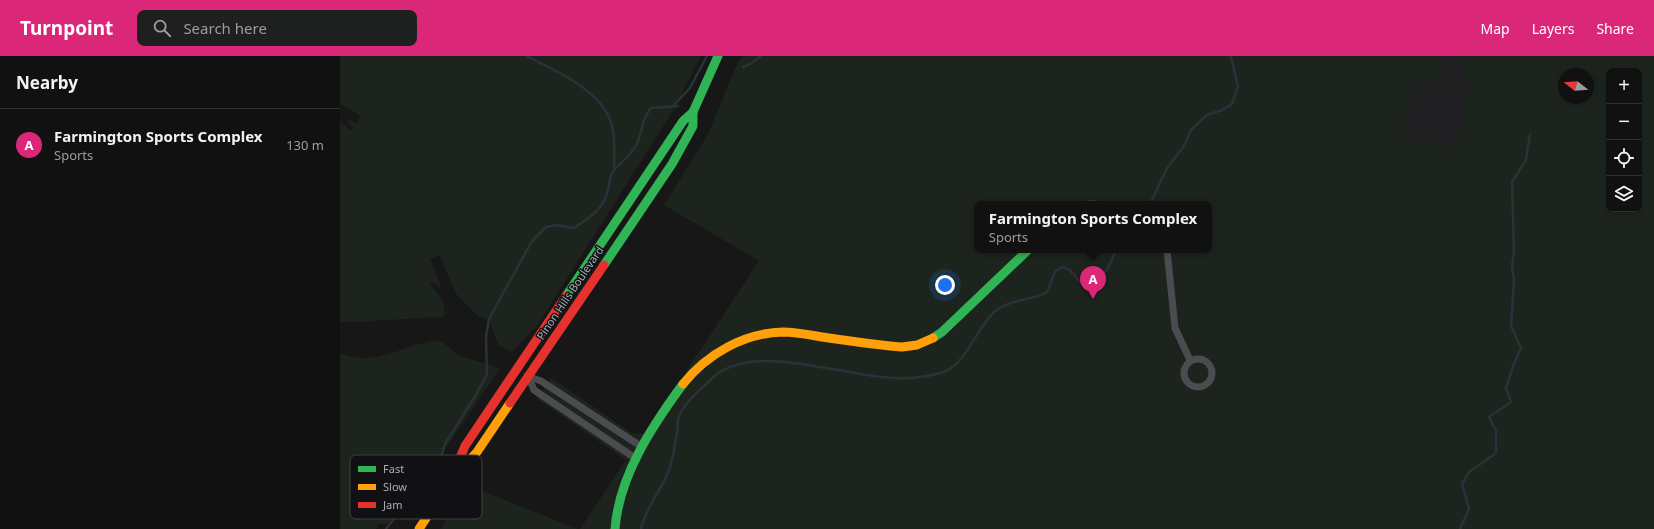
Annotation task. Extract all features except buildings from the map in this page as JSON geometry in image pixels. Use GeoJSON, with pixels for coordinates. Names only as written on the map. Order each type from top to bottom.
{"type":"FeatureCollection","features":[{"type":"Feature","properties":{"kind":"main road","name":"Pinon Hills Boulevard"},"geometry":{"type":"LineString","coordinates":[[461,455],[465,446],[683,121],[693,112],[718,56]]}},
{"type":"Feature","properties":{"kind":"main road","name":"Pinon Hills Boulevard"},"geometry":{"type":"LineString","coordinates":[[474,455],[672,164],[693,126],[693,112]]}},
{"type":"Feature","properties":{"kind":"main road"},"geometry":{"type":"LineString","coordinates":[[615,529],[619,498],[627,475],[636,458],[684,383],[707,358],[722,349],[753,337],[784,332],[897,348],[919,346],[930,341],[942,332],[1025,253]]}},
{"type":"Feature","properties":{"kind":"main road","name":"Pinon Hills Boulevard"},"geometry":{"type":"LineString","coordinates":[[419,529],[426,519]]}},
{"type":"Feature","properties":{"kind":"street"},"geometry":{"type":"LineString","coordinates":[[1167,253],[1175,328],[1190,360]]}},
{"type":"Feature","properties":{"kind":"street"},"geometry":{"type":"LineString","coordinates":[[1200,358],[1208,363],[1212,373],[1211,378],[1205,385],[1195,387],[1187,383],[1184,369],[1190,360],[1200,358]]}},
{"type":"Feature","properties":{"kind":"street"},"geometry":{"type":"LineString","coordinates":[[517,369],[528,376],[541,381],[642,447]]}},
{"type":"Feature","properties":{"kind":"street"},"geometry":{"type":"LineString","coordinates":[[528,376],[534,390],[636,458]]}},
{"type":"Feature","properties":{"kind":"shaded area"},"geometry":{"type":"Polygon","coordinates":[[[340,56],[701,56],[674,109],[536,327],[511,353],[498,344],[490,323],[486,319],[479,317],[457,295],[439,255],[430,259],[442,289],[433,282],[430,284],[444,304],[445,313],[443,317],[352,322],[340,321],[340,120],[349,130],[353,128],[346,118],[357,123],[360,116],[340,104],[340,56]]]}},
{"type":"Feature","properties":{"kind":"shaded area"},"geometry":{"type":"Polygon","coordinates":[[[744,56],[1445,56],[1442,84],[1415,81],[1402,139],[1454,146],[1469,89],[1458,56],[1654,56],[1654,529],[580,529],[626,460],[537,399],[551,378],[632,433],[642,434],[646,432],[759,261],[664,205],[707,136],[739,60],[744,56]]]}},
{"type":"Feature","properties":{"kind":"shaded area"},"geometry":{"type":"Polygon","coordinates":[[[1445,56],[1458,56],[1469,89],[1454,146],[1402,139],[1415,81],[1441,83],[1445,56]]]}},
{"type":"Feature","properties":{"kind":"shaded area"},"geometry":{"type":"Polygon","coordinates":[[[431,341],[442,342],[460,356],[500,368],[440,455],[350,455],[350,519],[391,519],[387,524],[379,524],[376,529],[340,529],[340,353],[353,357],[375,357],[431,341]]]}},
{"type":"Feature","properties":{"kind":"shaded area"},"geometry":{"type":"Polygon","coordinates":[[[482,491],[578,529],[440,529],[447,519],[482,519],[482,491]]]}},
{"type":"Feature","properties":{"kind":"waterway"},"geometry":{"type":"LineString","coordinates":[[527,56],[586,89],[604,108],[610,120],[613,132],[614,169]]}},
{"type":"Feature","properties":{"kind":"waterway"},"geometry":{"type":"LineString","coordinates":[[674,105],[690,88],[707,56]]}},
{"type":"Feature","properties":{"kind":"waterway"},"geometry":{"type":"LineString","coordinates":[[743,67],[761,56]]}},
{"type":"Feature","properties":{"kind":"waterway"},"geometry":{"type":"LineString","coordinates":[[1151,201],[1167,168],[1184,146],[1191,130],[1207,115],[1222,110],[1232,104],[1238,87],[1231,56]]}},
{"type":"Feature","properties":{"kind":"waterway"},"geometry":{"type":"LineString","coordinates":[[442,455],[445,444],[477,393],[487,374],[486,337],[489,319],[532,241],[546,227],[557,225],[574,228],[595,212],[606,197],[612,172],[633,151],[638,142],[647,113],[651,108],[678,106]]}},
{"type":"Feature","properties":{"kind":"waterway"},"geometry":{"type":"LineString","coordinates":[[1460,529],[1469,509],[1462,484],[1469,472],[1496,453],[1496,431],[1489,417],[1511,402],[1506,388],[1521,348],[1511,326],[1514,280],[1512,266],[1514,253],[1512,182],[1526,160],[1530,134]]}},
{"type":"Feature","properties":{"kind":"waterway"},"geometry":{"type":"LineString","coordinates":[[641,529],[643,521],[670,467],[679,416],[693,396],[719,372],[742,363],[765,361],[818,366],[872,376],[897,378],[919,377],[940,373],[951,368],[963,356],[983,325],[995,311],[1008,304],[1047,292],[1054,273],[1060,268],[1070,271],[1082,283],[1088,285],[1094,283],[1104,274],[1115,253]]}},
{"type":"Feature","properties":{"kind":"waterway"},"geometry":{"type":"LineString","coordinates":[[386,529],[394,519]]}},
{"type":"Feature","properties":{"kind":"traffic: fast"},"geometry":{"type":"LineString","coordinates":[[566,296],[683,121],[693,112],[718,56]]}},
{"type":"Feature","properties":{"kind":"traffic: fast"},"geometry":{"type":"LineString","coordinates":[[604,265],[672,164],[693,126],[693,112]]}},
{"type":"Feature","properties":{"kind":"traffic: fast"},"geometry":{"type":"LineString","coordinates":[[933,338],[942,332],[1025,253]]}},
{"type":"Feature","properties":{"kind":"traffic: fast"},"geometry":{"type":"LineString","coordinates":[[615,529],[618,509],[630,471],[649,434],[683,384]]}},
{"type":"Feature","properties":{"kind":"traffic: slow"},"geometry":{"type":"LineString","coordinates":[[683,384],[703,363],[727,347],[754,336],[768,333],[793,332],[862,343],[902,347],[917,345],[933,338]]}},
{"type":"Feature","properties":{"kind":"traffic: slow"},"geometry":{"type":"LineString","coordinates":[[474,455],[510,403]]}},
{"type":"Feature","properties":{"kind":"traffic: slow"},"geometry":{"type":"LineString","coordinates":[[419,529],[426,519]]}},
{"type":"Feature","properties":{"kind":"traffic: jam"},"geometry":{"type":"LineString","coordinates":[[510,403],[604,265]]}},
{"type":"Feature","properties":{"kind":"traffic: jam"},"geometry":{"type":"LineString","coordinates":[[461,455],[465,446],[566,296]]}},
{"type":"Feature","properties":{"kind":"place","name":"Farmington Sports Complex"},"geometry":{"type":"Point","coordinates":[1093,299]}}]}
